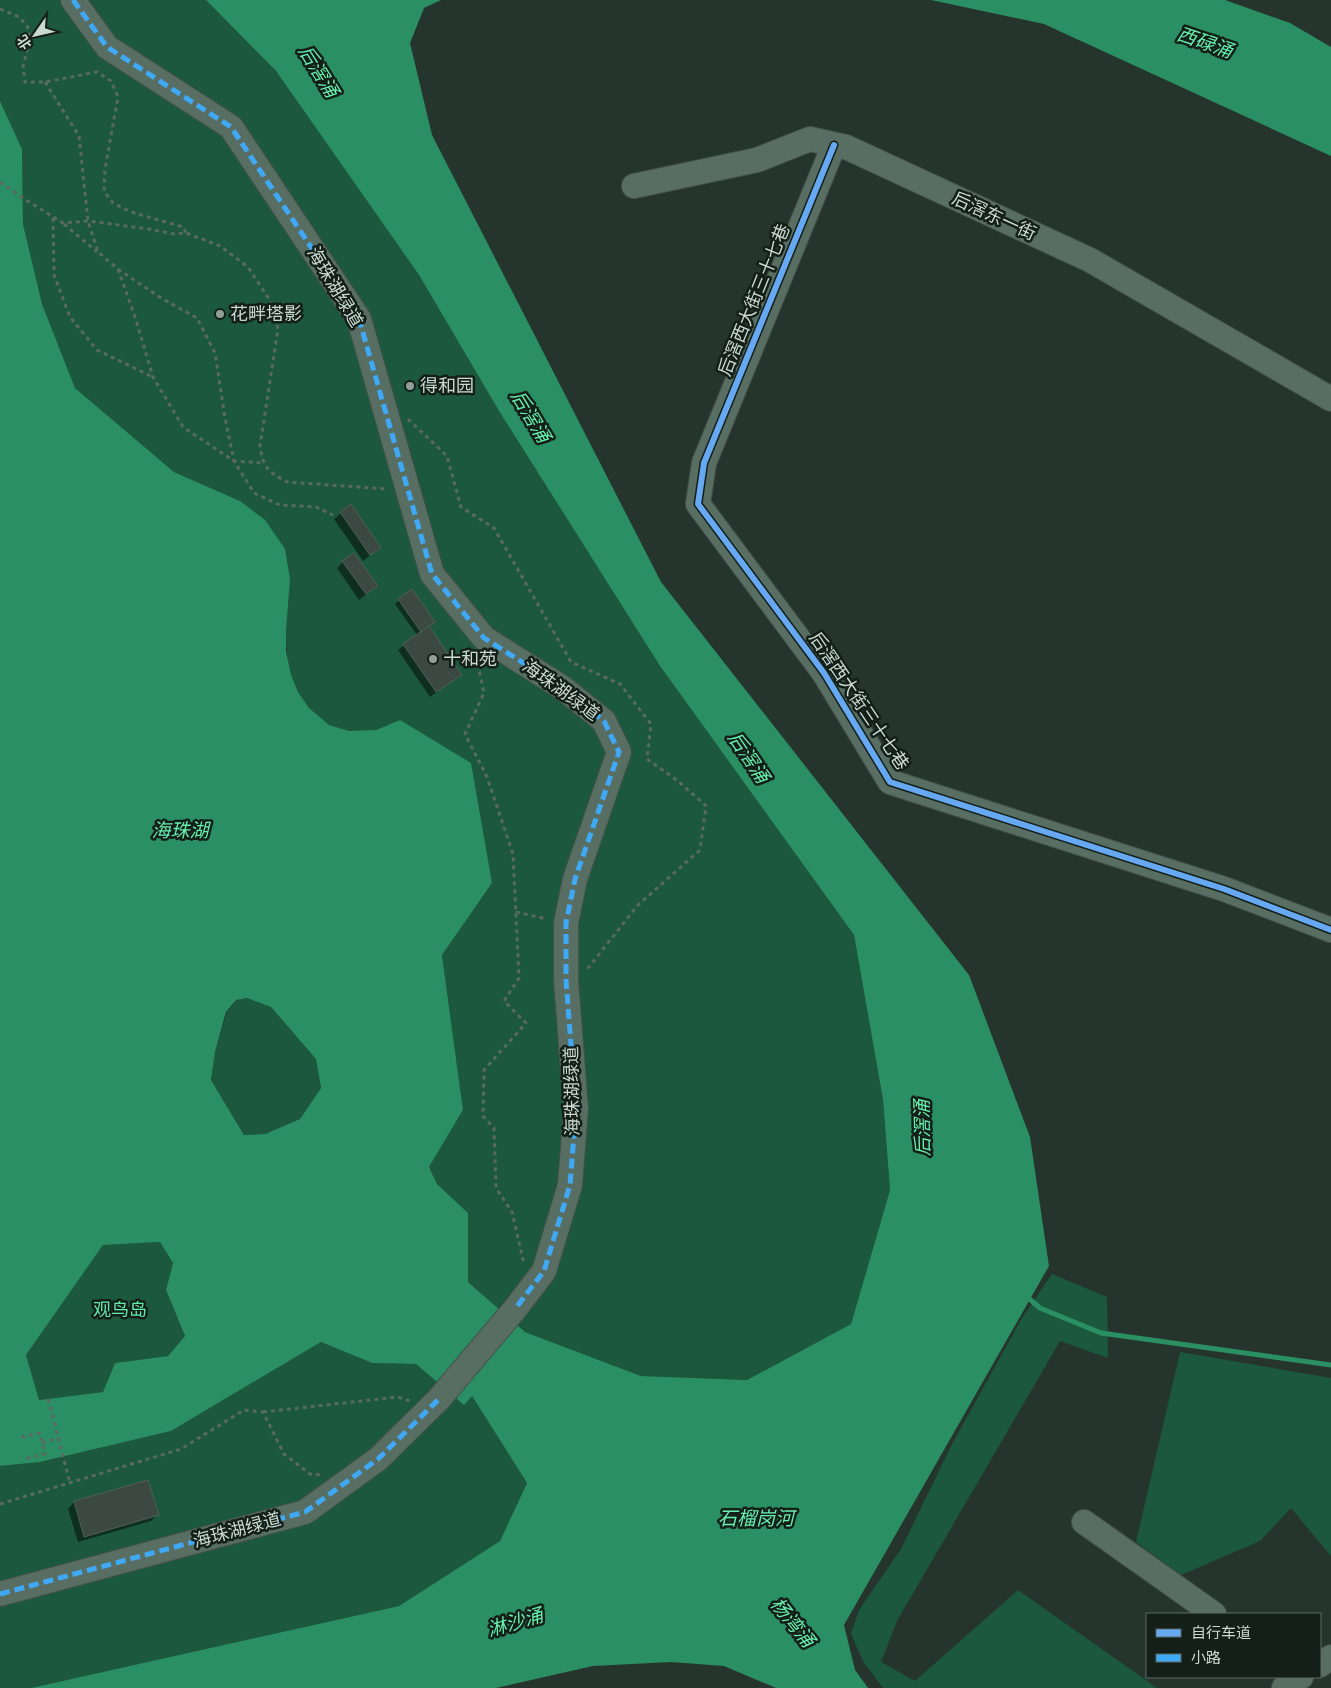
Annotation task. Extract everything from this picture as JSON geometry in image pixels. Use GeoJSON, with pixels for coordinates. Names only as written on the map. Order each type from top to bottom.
{"type":"FeatureCollection","features":[{"type":"Feature","properties":{"kind":"street","name":"海珠湖绿道"},"geometry":{"type":"LineString","coordinates":[[0,1594],[305,1512],[378,1459],[433,1404],[544,1272],[570,1185],[576,1109],[566,980],[566,924],[575,879],[619,752],[604,721],[563,688],[484,638],[432,574],[359,319],[231,127],[108,47],[73,0]]}},
{"type":"Feature","properties":{"kind":"street","name":"后滘东一街"},"geometry":{"type":"LineString","coordinates":[[634,186],[757,160],[810,139],[846,147],[1090,260],[1331,399]]}},
{"type":"Feature","properties":{"kind":"street","name":"后滘西大街三十七巷"},"geometry":{"type":"LineString","coordinates":[[834,145],[704,463],[698,504],[824,673],[890,782],[1224,889],[1331,930]]}},
{"type":"Feature","properties":{"kind":"street"},"geometry":{"type":"LineString","coordinates":[[1084,1522],[1213,1613]]}},
{"type":"Feature","properties":{"kind":"street"},"geometry":{"type":"LineString","coordinates":[[1284,1688],[1299,1678]]}},
{"type":"Feature","properties":{"kind":"path"},"geometry":{"type":"LineString","coordinates":[[0,9],[16,16],[27,25],[30,38],[23,67],[25,82],[45,82],[96,72],[111,81],[118,97],[105,169],[104,191],[113,203],[131,212],[183,227],[186,233]]}},
{"type":"Feature","properties":{"kind":"path"},"geometry":{"type":"LineString","coordinates":[[45,82],[79,136],[88,220],[98,252]]}},
{"type":"Feature","properties":{"kind":"path"},"geometry":{"type":"LineString","coordinates":[[0,182],[64,224],[118,269],[161,298],[197,318],[215,353],[234,461],[254,493],[280,505],[316,508],[333,515]]}},
{"type":"Feature","properties":{"kind":"path"},"geometry":{"type":"LineString","coordinates":[[53,218],[54,275],[70,317],[97,350],[153,377]]}},
{"type":"Feature","properties":{"kind":"path"},"geometry":{"type":"LineString","coordinates":[[64,224],[88,220],[174,234],[186,233],[220,246],[248,267],[269,300],[278,329],[260,446],[262,462],[274,475],[287,482],[408,490]]}},
{"type":"Feature","properties":{"kind":"path"},"geometry":{"type":"LineString","coordinates":[[118,269],[153,377],[183,427],[234,461],[262,462]]}},
{"type":"Feature","properties":{"kind":"path"},"geometry":{"type":"LineString","coordinates":[[484,638],[476,655],[484,693],[465,734],[487,776],[513,854],[519,978],[504,1002],[526,1022],[484,1070],[483,1116],[494,1128],[496,1188],[512,1212],[530,1289]]}},
{"type":"Feature","properties":{"kind":"path"},"geometry":{"type":"LineString","coordinates":[[516,912],[566,924]]}},
{"type":"Feature","properties":{"kind":"path"},"geometry":{"type":"LineString","coordinates":[[0,1504],[6,1504],[181,1449],[244,1410],[262,1412],[398,1397],[433,1404]]}},
{"type":"Feature","properties":{"kind":"path"},"geometry":{"type":"LineString","coordinates":[[48,1399],[70,1483]]}},
{"type":"Feature","properties":{"kind":"path"},"geometry":{"type":"LineString","coordinates":[[262,1412],[284,1454],[310,1474],[354,1476]]}},
{"type":"Feature","properties":{"kind":"path"},"geometry":{"type":"LineString","coordinates":[[21,1437],[40,1433],[45,1454],[26,1459]]}},
{"type":"Feature","properties":{"kind":"path"},"geometry":{"type":"LineString","coordinates":[[42,1443],[59,1438]]}},
{"type":"Feature","properties":{"kind":"green space"},"geometry":{"type":"Polygon","coordinates":[[[0,0],[206,0],[276,71],[419,275],[499,411],[660,666],[854,935],[883,1100],[890,1190],[851,1324],[747,1380],[641,1376],[525,1332],[468,1282],[468,1213],[437,1184],[429,1167],[463,1110],[442,955],[492,883],[400,720],[369,731],[357,732],[340,729],[323,721],[300,695],[290,673],[286,630],[240,501],[174,472],[75,388],[42,304],[23,224],[22,149],[0,101],[0,0]]]}},
{"type":"Feature","properties":{"kind":"green space"},"geometry":{"type":"Polygon","coordinates":[[[247,998],[271,1007],[316,1059],[321,1088],[300,1119],[265,1134],[244,1135],[211,1080],[215,1052],[227,1012],[236,1000],[247,998]]]}},
{"type":"Feature","properties":{"kind":"green space","name":"观鸟岛"},"geometry":{"type":"Polygon","coordinates":[[[160,1242],[173,1263],[166,1290],[185,1336],[168,1356],[115,1363],[103,1392],[39,1400],[26,1355],[103,1245],[160,1242]]]}},
{"type":"Feature","properties":{"kind":"green space"},"geometry":{"type":"Polygon","coordinates":[[[1052,1274],[1107,1297],[1108,1358],[1060,1341],[897,1621],[881,1662],[915,1681],[1018,1590],[1157,1688],[883,1688],[863,1661],[851,1634],[859,1610],[901,1549],[952,1444],[1022,1318],[1052,1274]]]}},
{"type":"Feature","properties":{"kind":"green space"},"geometry":{"type":"Polygon","coordinates":[[[321,1342],[372,1363],[416,1364],[464,1404],[472,1396],[527,1483],[500,1541],[399,1606],[31,1688],[0,1688],[0,1466],[40,1462],[171,1431],[321,1342]]]}},
{"type":"Feature","properties":{"kind":"green space"},"geometry":{"type":"Polygon","coordinates":[[[1180,1352],[1331,1378],[1331,1556],[1291,1508],[1260,1541],[1181,1575],[1136,1542],[1180,1352]]]}},
{"type":"Feature","properties":{"kind":"water"},"geometry":{"type":"Polygon","coordinates":[[[206,0],[441,0],[424,8],[410,43],[432,135],[661,582],[969,975],[1030,1137],[1049,1266],[844,1625],[855,1670],[868,1688],[776,1688],[724,1666],[671,1662],[593,1666],[496,1688],[31,1688],[399,1606],[500,1541],[527,1483],[472,1396],[464,1405],[416,1364],[372,1363],[321,1342],[171,1431],[40,1462],[0,1466],[0,101],[22,149],[23,224],[42,304],[75,388],[174,472],[240,501],[265,520],[285,549],[290,579],[286,651],[291,675],[298,692],[309,708],[329,725],[349,731],[376,730],[400,720],[471,763],[492,883],[442,955],[463,1110],[429,1167],[437,1184],[468,1213],[468,1282],[525,1332],[641,1376],[747,1380],[851,1324],[890,1190],[883,1100],[854,935],[660,666],[499,411],[419,275],[276,71],[206,0]],[[247,998],[236,1000],[226,1012],[215,1052],[211,1080],[244,1135],[265,1134],[300,1119],[321,1088],[316,1059],[271,1007],[247,998]],[[160,1242],[103,1245],[26,1355],[39,1400],[103,1392],[115,1363],[168,1356],[185,1336],[166,1290],[173,1263],[160,1242]]]}},
{"type":"Feature","properties":{"kind":"water","name":"西碌涌"},"geometry":{"type":"Polygon","coordinates":[[[931,0],[1225,0],[1290,23],[1331,47],[1331,156],[1044,24],[931,0]]]}},
{"type":"Feature","properties":{"kind":"building"},"geometry":{"type":"Polygon","coordinates":[[[351,504],[381,548],[370,555],[340,512],[351,504]]]}},
{"type":"Feature","properties":{"kind":"building"},"geometry":{"type":"Polygon","coordinates":[[[354,553],[378,586],[366,594],[342,561],[354,553]]]}},
{"type":"Feature","properties":{"kind":"building"},"geometry":{"type":"Polygon","coordinates":[[[412,589],[435,622],[421,632],[398,599],[412,589]]]}},
{"type":"Feature","properties":{"kind":"building","name":"十和苑"},"geometry":{"type":"Polygon","coordinates":[[[429,626],[462,675],[436,692],[403,644],[429,626]]]}},
{"type":"Feature","properties":{"kind":"building"},"geometry":{"type":"Polygon","coordinates":[[[148,1480],[159,1515],[84,1537],[74,1501],[148,1480]]]}},
{"type":"Feature","properties":{"kind":"waterway"},"geometry":{"type":"LineString","coordinates":[[1025,1295],[1040,1308],[1101,1333],[1331,1365]]}},
{"type":"Feature","properties":{"kind":"marked path"},"geometry":{"type":"LineString","coordinates":[[73,0],[107,47],[231,127],[359,319],[432,574],[484,638],[563,688],[604,721],[619,752],[575,879],[566,923],[566,980],[576,1109],[570,1185],[544,1271],[515,1309]]}},
{"type":"Feature","properties":{"kind":"marked path"},"geometry":{"type":"LineString","coordinates":[[0,1594],[305,1512],[378,1459],[439,1399]]}},
{"type":"Feature","properties":{"kind":"cycle path"},"geometry":{"type":"LineString","coordinates":[[834,145],[704,463],[698,504],[824,673],[890,782],[1224,889],[1331,930]]}},
{"type":"Feature","properties":{"kind":"place","name":"花畔塔影"},"geometry":{"type":"Point","coordinates":[220,314]}},
{"type":"Feature","properties":{"kind":"place","name":"得和园"},"geometry":{"type":"Point","coordinates":[410,386]}},
{"type":"Feature","properties":{"kind":"place","name":"十和苑"},"geometry":{"type":"Point","coordinates":[433,659]}},
{"type":"Feature","properties":{"kind":"water label","name":"后滘涌"},"geometry":{"type":"Point","coordinates":[319,71]}},
{"type":"Feature","properties":{"kind":"water label","name":"后滘涌"},"geometry":{"type":"Point","coordinates":[531,416]}},
{"type":"Feature","properties":{"kind":"water label","name":"后滘涌"},"geometry":{"type":"Point","coordinates":[749,757]}},
{"type":"Feature","properties":{"kind":"water label","name":"海珠湖"},"geometry":{"type":"Point","coordinates":[180,830]}},
{"type":"Feature","properties":{"kind":"water label","name":"后滘涌"},"geometry":{"type":"Point","coordinates":[922,1128]}},
{"type":"Feature","properties":{"kind":"water label","name":"石榴岗河"},"geometry":{"type":"Point","coordinates":[756,1518]}},
{"type":"Feature","properties":{"kind":"water label","name":"淋沙涌"},"geometry":{"type":"Point","coordinates":[515,1622]}},
{"type":"Feature","properties":{"kind":"water label","name":"杨湾涌"},"geometry":{"type":"Point","coordinates":[793,1622]}}]}
